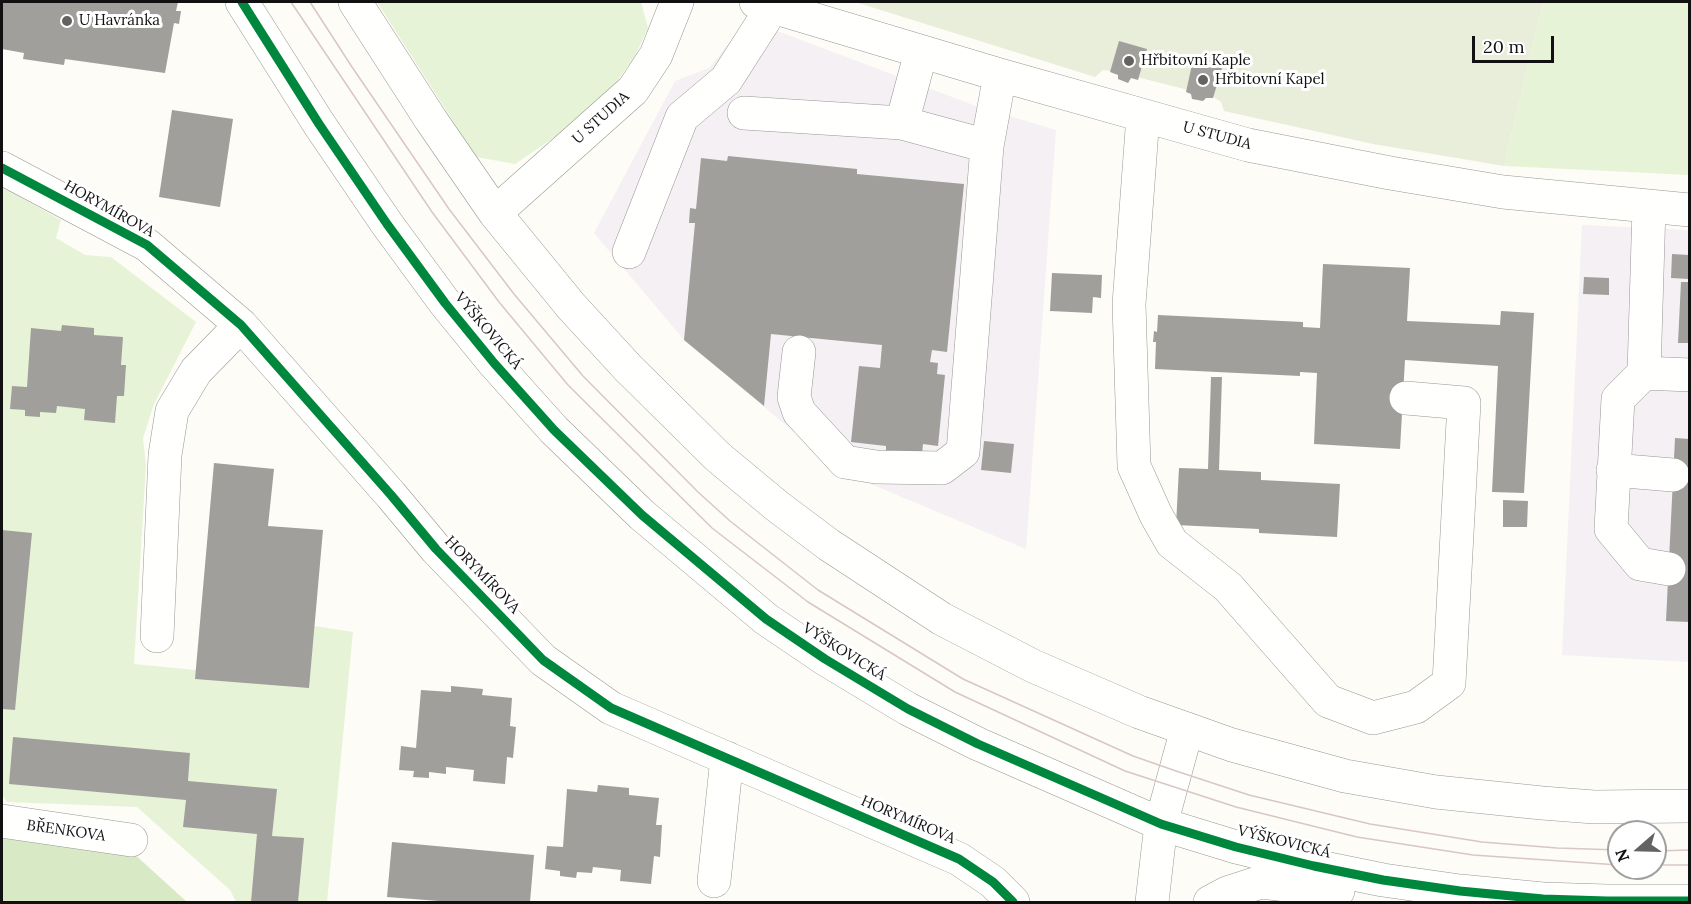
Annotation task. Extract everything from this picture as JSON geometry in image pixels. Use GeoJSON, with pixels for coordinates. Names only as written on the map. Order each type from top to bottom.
{"type":"FeatureCollection","features":[{"type":"Feature","properties":{"kind":"street","name":"VÝŠKOVICKÁ"},"geometry":{"type":"LineString","coordinates":[[242,2],[341,157],[410,256],[460,323],[532,406],[642,515],[766,619],[825,659],[908,709],[978,744],[1161,824],[1236,847],[1383,880],[1460,891],[1544,899],[1689,901]]}},
{"type":"Feature","properties":{"kind":"street"},"geometry":{"type":"LineString","coordinates":[[355,2],[431,120],[495,213],[571,306],[661,402],[718,457],[829,545],[913,601],[972,636],[1075,685],[1139,712],[1269,756],[1344,776],[1383,784],[1489,798],[1594,807],[1689,806]]}},
{"type":"Feature","properties":{"kind":"street","name":"U STUDIA"},"geometry":{"type":"LineString","coordinates":[[495,213],[633,90],[656,55],[677,2]]}},
{"type":"Feature","properties":{"kind":"street"},"geometry":{"type":"LineString","coordinates":[[629,252],[682,117],[726,80],[765,19],[762,3]]}},
{"type":"Feature","properties":{"kind":"street","name":"U STUDIA"},"geometry":{"type":"LineString","coordinates":[[762,3],[921,52],[1248,145],[1503,192],[1689,210]]}},
{"type":"Feature","properties":{"kind":"street"},"geometry":{"type":"LineString","coordinates":[[902,123],[921,52]]}},
{"type":"Feature","properties":{"kind":"street"},"geometry":{"type":"LineString","coordinates":[[799,352],[794,397],[799,412],[844,462],[876,467],[942,468],[963,452],[987,146],[1000,75]]}},
{"type":"Feature","properties":{"kind":"street"},"geometry":{"type":"LineString","coordinates":[[744,113],[902,123],[987,146]]}},
{"type":"Feature","properties":{"kind":"street"},"geometry":{"type":"LineString","coordinates":[[1143,116],[1129,304],[1134,466],[1156,515],[1172,543],[1227,587],[1328,702],[1373,717],[1416,707],[1449,683],[1464,403],[1406,398]]}},
{"type":"Feature","properties":{"kind":"street","name":"HORYMÍROVA"},"geometry":{"type":"LineString","coordinates":[[2,168],[147,245],[241,325],[392,495],[436,549],[543,660],[611,708],[960,859],[993,882],[1013,903]]}},
{"type":"Feature","properties":{"kind":"street"},"geometry":{"type":"LineString","coordinates":[[1649,207],[1644,373],[1617,399],[1611,529],[1640,564],[1669,569]]}},
{"type":"Feature","properties":{"kind":"street"},"geometry":{"type":"LineString","coordinates":[[157,636],[165,455],[172,411],[196,371],[241,325]]}},
{"type":"Feature","properties":{"kind":"street"},"geometry":{"type":"LineString","coordinates":[[1644,373],[1689,375]]}},
{"type":"Feature","properties":{"kind":"street"},"geometry":{"type":"LineString","coordinates":[[1613,471],[1673,476]]}},
{"type":"Feature","properties":{"kind":"street"},"geometry":{"type":"LineString","coordinates":[[1152,903],[1161,824],[1187,729]]}},
{"type":"Feature","properties":{"kind":"street"},"geometry":{"type":"LineString","coordinates":[[714,881],[727,758]]}},
{"type":"Feature","properties":{"kind":"street","name":"BŘENKOVA"},"geometry":{"type":"LineString","coordinates":[[2,821],[131,840]]}},
{"type":"Feature","properties":{"kind":"street"},"geometry":{"type":"LineString","coordinates":[[1210,903],[1227,893],[1261,882],[1283,883],[1329,891],[1460,891]]}},
{"type":"Feature","properties":{"kind":"shaded area"},"geometry":{"type":"Polygon","coordinates":[[[748,20],[976,106],[1056,130],[1026,549],[842,472],[684,340],[594,233],[675,81],[709,68],[748,20]]]}},
{"type":"Feature","properties":{"kind":"shaded area"},"geometry":{"type":"Polygon","coordinates":[[[1582,225],[1689,230],[1689,662],[1562,655],[1582,225]]]}},
{"type":"Feature","properties":{"kind":"green space"},"geometry":{"type":"Polygon","coordinates":[[[377,2],[641,2],[648,28],[635,56],[610,91],[568,128],[515,164],[476,157],[377,2]]]}},
{"type":"Feature","properties":{"kind":"green space"},"geometry":{"type":"Polygon","coordinates":[[[855,2],[1543,2],[1504,166],[1373,144],[1224,111],[1221,102],[1212,96],[1113,71],[1103,70],[1095,77],[855,2]]]}},
{"type":"Feature","properties":{"kind":"green space"},"geometry":{"type":"Polygon","coordinates":[[[1543,2],[1689,2],[1689,175],[1504,166],[1543,2]]]}},
{"type":"Feature","properties":{"kind":"green space"},"geometry":{"type":"Polygon","coordinates":[[[2,187],[61,220],[56,238],[85,255],[111,257],[196,322],[154,404],[143,438],[146,465],[134,664],[196,670],[314,626],[353,632],[327,902],[236,902],[230,890],[137,807],[7,802],[2,795],[2,187]]]}},
{"type":"Feature","properties":{"kind":"green space"},"geometry":{"type":"Polygon","coordinates":[[[2,834],[132,852],[187,902],[2,902],[2,834]]]}},
{"type":"Feature","properties":{"kind":"building"},"geometry":{"type":"Polygon","coordinates":[[[2,2],[178,2],[176,11],[181,11],[179,24],[174,23],[165,73],[65,59],[64,65],[23,59],[24,53],[2,49],[2,2]]]}},
{"type":"Feature","properties":{"kind":"building","name":"Hřbitovní Kaple"},"geometry":{"type":"Polygon","coordinates":[[[1119,41],[1147,49],[1138,80],[1131,78],[1128,83],[1118,79],[1118,75],[1110,72],[1119,41]]]}},
{"type":"Feature","properties":{"kind":"building","name":"Hřbitovní Kapel"},"geometry":{"type":"Polygon","coordinates":[[[1193,60],[1222,68],[1213,98],[1206,98],[1203,101],[1192,99],[1191,94],[1186,92],[1193,60]]]}},
{"type":"Feature","properties":{"kind":"building"},"geometry":{"type":"Polygon","coordinates":[[[172,110],[233,119],[220,207],[159,197],[172,110]]]}},
{"type":"Feature","properties":{"kind":"building"},"geometry":{"type":"Polygon","coordinates":[[[728,156],[857,169],[857,174],[964,184],[947,352],[932,350],[930,362],[938,363],[937,374],[945,375],[938,446],[923,444],[922,454],[886,451],[886,446],[851,442],[859,366],[880,368],[882,345],[771,334],[764,406],[684,340],[695,223],[689,223],[690,208],[696,209],[701,158],[727,161],[728,156]]]}},
{"type":"Feature","properties":{"kind":"building"},"geometry":{"type":"Polygon","coordinates":[[[1672,254],[1689,255],[1689,279],[1671,278],[1672,254]]]}},
{"type":"Feature","properties":{"kind":"building"},"geometry":{"type":"Polygon","coordinates":[[[1323,264],[1410,268],[1407,321],[1500,325],[1501,311],[1534,313],[1524,493],[1492,492],[1498,366],[1405,360],[1400,449],[1314,444],[1317,373],[1300,372],[1300,376],[1155,369],[1156,342],[1153,342],[1154,331],[1157,332],[1158,315],[1303,322],[1303,327],[1320,328],[1323,264]]]}},
{"type":"Feature","properties":{"kind":"building"},"geometry":{"type":"Polygon","coordinates":[[[1052,273],[1102,275],[1101,298],[1093,297],[1092,313],[1050,311],[1052,273]]]}},
{"type":"Feature","properties":{"kind":"building"},"geometry":{"type":"Polygon","coordinates":[[[1584,277],[1609,278],[1609,295],[1583,294],[1584,277]]]}},
{"type":"Feature","properties":{"kind":"building"},"geometry":{"type":"Polygon","coordinates":[[[1681,282],[1689,282],[1689,343],[1678,343],[1681,282]]]}},
{"type":"Feature","properties":{"kind":"building"},"geometry":{"type":"Polygon","coordinates":[[[62,325],[94,328],[94,335],[123,337],[121,365],[126,365],[124,396],[117,396],[115,423],[84,420],[85,409],[57,406],[56,413],[40,412],[40,417],[25,416],[25,410],[10,409],[12,386],[27,387],[31,328],[61,331],[62,325]]]}},
{"type":"Feature","properties":{"kind":"building"},"geometry":{"type":"Polygon","coordinates":[[[1211,377],[1222,377],[1219,470],[1261,472],[1261,480],[1340,484],[1337,537],[1259,533],[1259,529],[1176,525],[1179,468],[1208,469],[1211,377]]]}},
{"type":"Feature","properties":{"kind":"building"},"geometry":{"type":"Polygon","coordinates":[[[1675,438],[1689,439],[1689,622],[1666,621],[1675,438]]]}},
{"type":"Feature","properties":{"kind":"building"},"geometry":{"type":"Polygon","coordinates":[[[984,441],[1014,444],[1011,473],[981,470],[984,441]]]}},
{"type":"Feature","properties":{"kind":"building"},"geometry":{"type":"Polygon","coordinates":[[[214,463],[274,469],[268,526],[323,530],[309,688],[195,679],[214,463]]]}},
{"type":"Feature","properties":{"kind":"building"},"geometry":{"type":"Polygon","coordinates":[[[1503,500],[1528,501],[1527,527],[1503,527],[1503,500]]]}},
{"type":"Feature","properties":{"kind":"building"},"geometry":{"type":"Polygon","coordinates":[[[2,530],[32,533],[15,710],[2,709],[2,530]]]}},
{"type":"Feature","properties":{"kind":"building"},"geometry":{"type":"Polygon","coordinates":[[[451,686],[483,689],[482,695],[512,698],[510,726],[516,727],[513,758],[507,757],[505,784],[473,781],[474,770],[446,767],[446,774],[429,772],[429,778],[413,777],[414,771],[399,770],[401,746],[416,748],[421,690],[451,692],[451,686]]]}},
{"type":"Feature","properties":{"kind":"building"},"geometry":{"type":"Polygon","coordinates":[[[13,737],[190,753],[188,781],[277,789],[272,836],[304,838],[298,902],[251,902],[257,834],[183,827],[186,800],[9,784],[13,737]]]}},
{"type":"Feature","properties":{"kind":"building"},"geometry":{"type":"Polygon","coordinates":[[[598,785],[629,788],[629,795],[659,798],[656,825],[662,825],[660,857],[654,856],[651,884],[620,881],[621,870],[593,867],[592,873],[577,872],[576,878],[560,876],[560,871],[545,869],[547,846],[563,847],[567,789],[597,792],[598,785]]]}},
{"type":"Feature","properties":{"kind":"building"},"geometry":{"type":"Polygon","coordinates":[[[392,842],[534,855],[530,902],[452,902],[387,897],[392,842]]]}},
{"type":"Feature","properties":{"kind":"tram line"},"geometry":{"type":"LineString","coordinates":[[291,2],[432,212],[499,302],[568,385],[712,528],[808,602],[955,692],[1125,771],[1236,807],[1357,837],[1473,855],[1607,864]]}},
{"type":"Feature","properties":{"kind":"tram line"},"geometry":{"type":"LineString","coordinates":[[310,2],[449,209],[514,294],[583,376],[698,492],[730,521],[818,590],[963,679],[1133,756],[1176,771],[1249,795],[1370,824],[1482,842],[1607,850]]}},
{"type":"Feature","properties":{"kind":"tram line"},"geometry":{"type":"LineString","coordinates":[[1667,851],[1690,850]]}},
{"type":"Feature","properties":{"kind":"tram line"},"geometry":{"type":"LineString","coordinates":[[1667,865],[1690,865]]}},
{"type":"Feature","properties":{"kind":"cycle path"},"geometry":{"type":"LineString","coordinates":[[242,2],[319,124],[387,224],[445,303],[494,363],[554,430],[642,515],[766,619],[825,659],[908,709],[978,744],[1161,824],[1236,847],[1383,880],[1460,891],[1543,899],[1690,901]]}},
{"type":"Feature","properties":{"kind":"cycle path"},"geometry":{"type":"LineString","coordinates":[[2,168],[147,245],[241,325],[436,549],[543,660],[611,708],[959,859],[993,882],[1013,902]]}},
{"type":"Feature","properties":{"kind":"place","name":"U Havránka"},"geometry":{"type":"Point","coordinates":[67,21]}},
{"type":"Feature","properties":{"kind":"place","name":"Hřbitovní Kaple"},"geometry":{"type":"Point","coordinates":[1129,61]}},
{"type":"Feature","properties":{"kind":"place","name":"Hřbitovní Kapel"},"geometry":{"type":"Point","coordinates":[1203,80]}}]}
